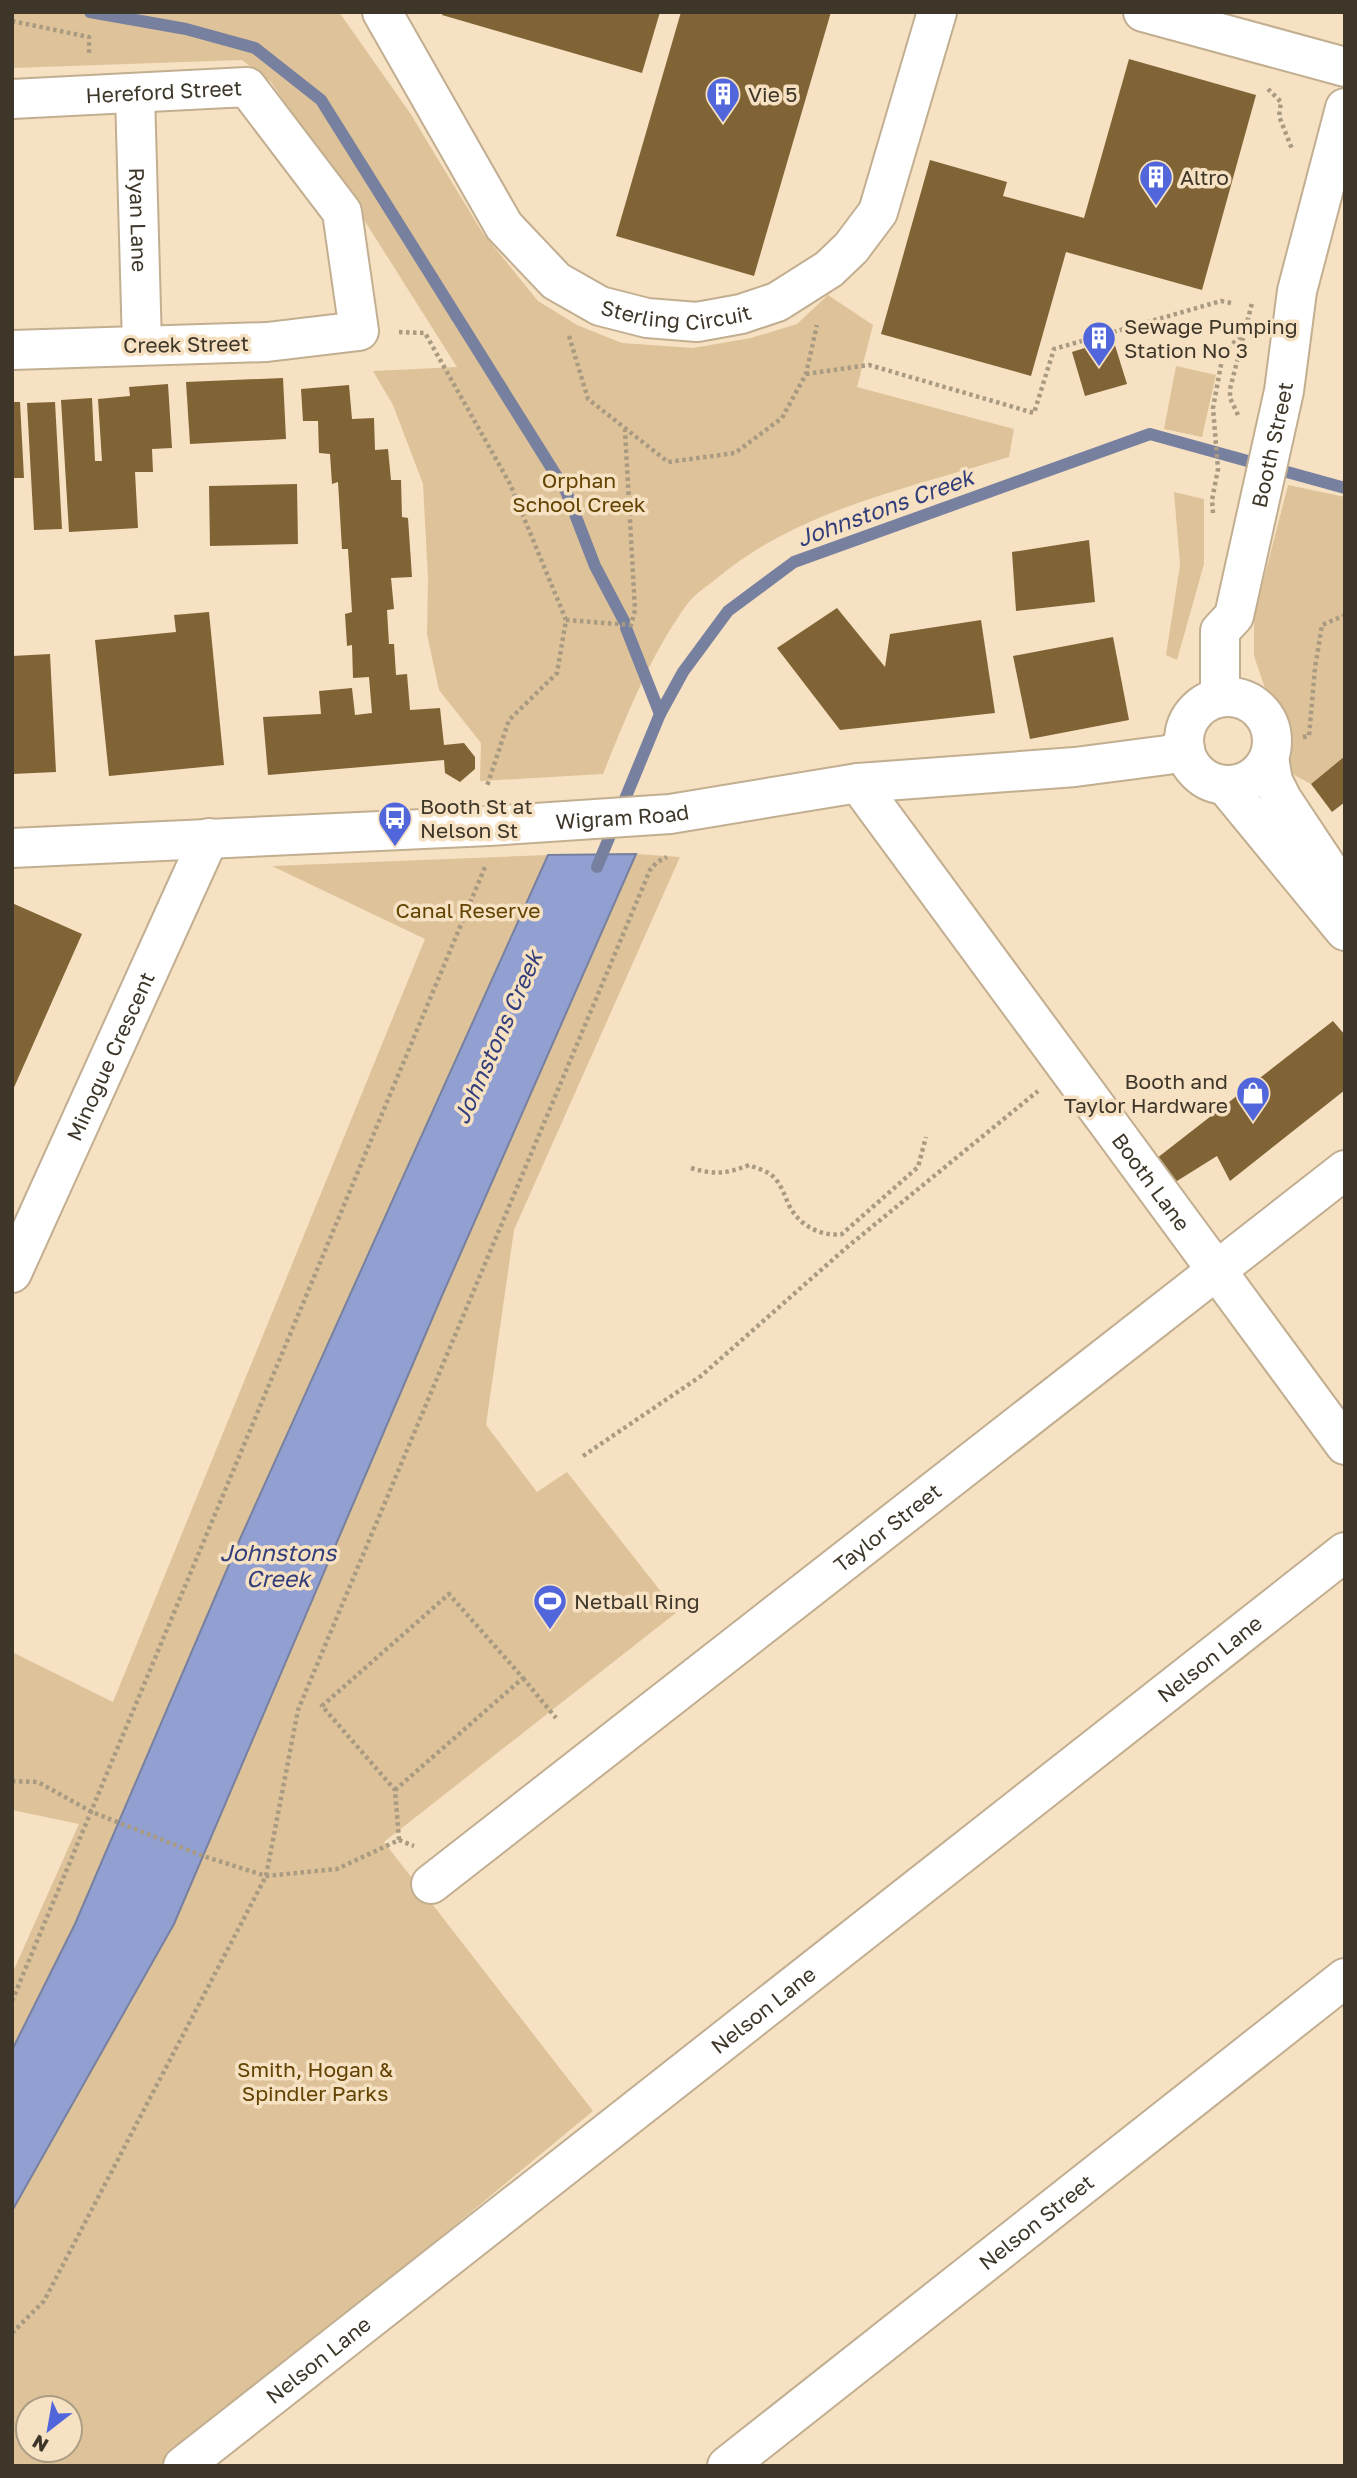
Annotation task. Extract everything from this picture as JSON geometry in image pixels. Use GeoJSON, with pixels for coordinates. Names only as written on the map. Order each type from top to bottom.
{"type":"FeatureCollection","features":[{"type":"Feature","properties":{"kind":"street","name":"Sterling Circuit"},"geometry":{"type":"LineString","coordinates":[[382,12],[504,226],[556,281],[600,306],[647,318],[697,322],[741,314],[777,302],[829,269],[851,248],[878,212],[937,12]]}},
{"type":"Feature","properties":{"kind":"street"},"geometry":{"type":"LineString","coordinates":[[1143,12],[1345,67]]}},
{"type":"Feature","properties":{"kind":"street","name":"Hereford Street"},"geometry":{"type":"LineString","coordinates":[[12,99],[247,87],[342,212],[359,331]]}},
{"type":"Feature","properties":{"kind":"street","name":"Ryan Lane"},"geometry":{"type":"LineString","coordinates":[[135,94],[142,345]]}},
{"type":"Feature","properties":{"kind":"street","name":"Booth Street"},"geometry":{"type":"LineString","coordinates":[[1234,699],[1244,635],[1234,616],[1284,391],[1297,291],[1345,108]]}},
{"type":"Feature","properties":{"kind":"street","name":"Creek Street"},"geometry":{"type":"LineString","coordinates":[[12,350],[267,342],[359,331]]}},
{"type":"Feature","properties":{"kind":"street"},"geometry":{"type":"LineString","coordinates":[[1234,699],[1258,709],[1267,719],[1273,745],[1283,748],[1252,778],[1239,784],[1225,785],[1211,782],[1199,774],[1190,763],[1184,736],[1188,722],[1196,710],[1207,702],[1234,699]]}},
{"type":"Feature","properties":{"kind":"street"},"geometry":{"type":"LineString","coordinates":[[1283,748],[1273,781],[1345,894]]}},
{"type":"Feature","properties":{"kind":"street","name":"Wigram Road"},"geometry":{"type":"LineString","coordinates":[[12,848],[670,814],[858,783],[1075,767],[1167,755],[1185,749]]}},
{"type":"Feature","properties":{"kind":"street","name":"Booth Lane"},"geometry":{"type":"LineString","coordinates":[[858,783],[1065,1068],[1345,1445]]}},
{"type":"Feature","properties":{"kind":"street"},"geometry":{"type":"LineString","coordinates":[[1225,785],[1345,931]]}},
{"type":"Feature","properties":{"kind":"street","name":"Minogue Crescent"},"geometry":{"type":"LineString","coordinates":[[12,1273],[209,838]]}},
{"type":"Feature","properties":{"kind":"street","name":"Taylor Street"},"geometry":{"type":"LineString","coordinates":[[431,1884],[1345,1170]]}},
{"type":"Feature","properties":{"kind":"street","name":"Nelson Lane"},"geometry":{"type":"LineString","coordinates":[[183,2466],[1345,1552]]}},
{"type":"Feature","properties":{"kind":"street","name":"Nelson Street"},"geometry":{"type":"LineString","coordinates":[[727,2466],[1345,1978]]}},
{"type":"Feature","properties":{"kind":"path"},"geometry":{"type":"LineString","coordinates":[[12,21],[89,37],[89,96]]}},
{"type":"Feature","properties":{"kind":"path"},"geometry":{"type":"LineString","coordinates":[[1279,116],[1281,102]]}},
{"type":"Feature","properties":{"kind":"path"},"geometry":{"type":"LineString","coordinates":[[556,281],[564,319],[588,399],[668,462],[735,453],[782,418],[806,374],[829,269]]}},
{"type":"Feature","properties":{"kind":"path"},"geometry":{"type":"LineString","coordinates":[[806,374],[869,365],[1034,413],[1054,349],[1221,301],[1231,303]]}},
{"type":"Feature","properties":{"kind":"path"},"geometry":{"type":"LineString","coordinates":[[359,331],[425,333],[510,484],[566,620],[557,673],[509,720],[485,792]]}},
{"type":"Feature","properties":{"kind":"path"},"geometry":{"type":"LineString","coordinates":[[1212,500],[1218,469],[1213,408],[1223,354],[1245,331]]}},
{"type":"Feature","properties":{"kind":"path"},"geometry":{"type":"LineString","coordinates":[[566,620],[631,625],[635,610],[624,429]]}},
{"type":"Feature","properties":{"kind":"path"},"geometry":{"type":"LineString","coordinates":[[1283,748],[1309,736],[1322,625],[1345,615]]}},
{"type":"Feature","properties":{"kind":"path"},"geometry":{"type":"LineString","coordinates":[[12,2333],[44,2301],[266,1876],[298,1710],[650,870],[668,856]]}},
{"type":"Feature","properties":{"kind":"path"},"geometry":{"type":"LineString","coordinates":[[12,2001],[486,864]]}},
{"type":"Feature","properties":{"kind":"path"},"geometry":{"type":"LineString","coordinates":[[583,1456],[701,1377],[846,1248],[1065,1068]]}},
{"type":"Feature","properties":{"kind":"path"},"geometry":{"type":"LineString","coordinates":[[691,1168],[710,1173],[728,1173],[749,1165],[772,1175],[782,1189],[793,1214],[828,1236],[842,1234],[918,1167],[926,1137]]}},
{"type":"Feature","properties":{"kind":"path"},"geometry":{"type":"LineString","coordinates":[[12,1781],[38,1782],[92,1812],[203,1856],[266,1876],[337,1869],[400,1840],[395,1790],[322,1706],[449,1594],[556,1718]]}},
{"type":"Feature","properties":{"kind":"path"},"geometry":{"type":"LineString","coordinates":[[395,1790],[523,1678]]}},
{"type":"Feature","properties":{"kind":"green space","name":"Orphan School Creek"},"geometry":{"type":"Polygon","coordinates":[[[12,12],[339,12],[410,113],[482,232],[538,301],[577,325],[622,343],[693,348],[751,338],[797,324],[828,295],[873,325],[857,387],[1014,429],[1009,457],[894,491],[818,518],[748,555],[705,587],[688,603],[662,643],[640,686],[603,774],[480,781],[481,743],[439,690],[427,634],[428,579],[423,484],[393,405],[373,371],[457,367],[354,204],[271,82],[242,60],[12,68],[12,12]]]}},
{"type":"Feature","properties":{"kind":"green space"},"geometry":{"type":"Polygon","coordinates":[[[1176,366],[1216,375],[1202,437],[1164,429],[1176,366]]]}},
{"type":"Feature","properties":{"kind":"green space"},"geometry":{"type":"Polygon","coordinates":[[[1288,485],[1345,497],[1345,756],[1311,784],[1281,768],[1280,732],[1254,656],[1254,617],[1288,485]]]}},
{"type":"Feature","properties":{"kind":"green space"},"geometry":{"type":"Polygon","coordinates":[[[1174,492],[1204,499],[1204,564],[1177,660],[1166,655],[1180,565],[1174,492]]]}},
{"type":"Feature","properties":{"kind":"green space","name":"Smith, Hogan & Spindler Parks"},"geometry":{"type":"Polygon","coordinates":[[[636,854],[680,857],[514,1230],[486,1425],[537,1492],[567,1472],[677,1612],[384,1842],[593,2111],[164,2466],[12,2466],[12,2211],[174,1924],[441,1298],[636,854]]]}},
{"type":"Feature","properties":{"kind":"green space","name":"Canal Reserve"},"geometry":{"type":"Polygon","coordinates":[[[548,855],[240,1539],[75,1924],[12,2050],[12,1974],[79,1824],[12,1810],[12,1652],[113,1702],[425,939],[272,866],[548,855]]]}},
{"type":"Feature","properties":{"kind":"water","name":"Johnstons Creek"},"geometry":{"type":"Polygon","coordinates":[[[636,854],[441,1298],[174,1924],[12,2211],[12,2050],[75,1924],[240,1539],[548,855],[636,854]]]}},
{"type":"Feature","properties":{"kind":"building"},"geometry":{"type":"Polygon","coordinates":[[[443,12],[660,12],[642,73],[442,15],[443,12]]]}},
{"type":"Feature","properties":{"kind":"building","name":"Vie 5"},"geometry":{"type":"Polygon","coordinates":[[[681,12],[831,12],[754,276],[616,236],[681,12]]]}},
{"type":"Feature","properties":{"kind":"building","name":"Altro"},"geometry":{"type":"Polygon","coordinates":[[[1129,59],[1256,95],[1202,290],[1066,252],[1031,376],[881,334],[930,160],[1007,182],[1003,196],[1084,218],[1129,59]]]}},
{"type":"Feature","properties":{"kind":"building","name":"Sewage Pumping Station No 3"},"geometry":{"type":"Polygon","coordinates":[[[1113,339],[1127,384],[1085,396],[1072,352],[1113,339]]]}},
{"type":"Feature","properties":{"kind":"building"},"geometry":{"type":"Polygon","coordinates":[[[283,378],[286,439],[190,444],[186,382],[283,378]]]}},
{"type":"Feature","properties":{"kind":"building"},"geometry":{"type":"Polygon","coordinates":[[[168,384],[172,448],[152,449],[153,472],[135,472],[138,528],[69,532],[61,400],[92,398],[95,461],[102,461],[98,399],[130,396],[129,387],[168,384]]]}},
{"type":"Feature","properties":{"kind":"building"},"geometry":{"type":"Polygon","coordinates":[[[349,385],[352,419],[374,418],[375,450],[388,449],[391,480],[401,480],[402,517],[408,518],[412,577],[391,578],[394,609],[387,610],[389,644],[394,644],[396,675],[407,674],[410,710],[440,708],[444,745],[464,743],[475,757],[475,769],[460,782],[445,773],[444,760],[268,775],[263,717],[321,714],[319,691],[352,688],[355,715],[372,713],[369,677],[353,678],[352,645],[347,646],[345,614],[352,612],[348,549],[342,549],[338,482],[332,484],[330,454],[319,453],[318,421],[303,421],[301,389],[349,385]]]}},
{"type":"Feature","properties":{"kind":"building"},"geometry":{"type":"Polygon","coordinates":[[[12,402],[20,402],[24,478],[12,478],[12,402]]]}},
{"type":"Feature","properties":{"kind":"building"},"geometry":{"type":"Polygon","coordinates":[[[55,402],[62,529],[34,530],[27,403],[55,402]]]}},
{"type":"Feature","properties":{"kind":"building"},"geometry":{"type":"Polygon","coordinates":[[[297,484],[298,544],[210,546],[209,486],[297,484]]]}},
{"type":"Feature","properties":{"kind":"building"},"geometry":{"type":"Polygon","coordinates":[[[1089,540],[1095,602],[1016,611],[1012,552],[1089,540]]]}},
{"type":"Feature","properties":{"kind":"building"},"geometry":{"type":"Polygon","coordinates":[[[837,608],[885,667],[890,634],[981,620],[995,713],[840,730],[777,648],[837,608]]]}},
{"type":"Feature","properties":{"kind":"building"},"geometry":{"type":"Polygon","coordinates":[[[209,612],[224,765],[109,776],[95,640],[176,632],[174,615],[209,612]]]}},
{"type":"Feature","properties":{"kind":"building"},"geometry":{"type":"Polygon","coordinates":[[[1113,637],[1129,720],[1030,739],[1013,656],[1113,637]]]}},
{"type":"Feature","properties":{"kind":"building"},"geometry":{"type":"Polygon","coordinates":[[[50,654],[56,772],[12,774],[12,656],[50,654]]]}},
{"type":"Feature","properties":{"kind":"building"},"geometry":{"type":"Polygon","coordinates":[[[1345,756],[1345,802],[1332,812],[1311,784],[1345,756]]]}},
{"type":"Feature","properties":{"kind":"building"},"geometry":{"type":"Polygon","coordinates":[[[12,903],[82,934],[12,1092],[12,903]]]}},
{"type":"Feature","properties":{"kind":"building","name":"Booth and Taylor Hardware"},"geometry":{"type":"Polygon","coordinates":[[[1333,1021],[1345,1035],[1345,1090],[1230,1181],[1217,1156],[1169,1186],[1152,1162],[1333,1021]]]}},
{"type":"Feature","properties":{"kind":"waterway","name":"Orphan School Creek"},"geometry":{"type":"LineString","coordinates":[[90,12],[186,29],[255,48],[321,100],[566,491],[595,566],[624,621]]}},
{"type":"Feature","properties":{"kind":"waterway","name":"Johnstons Creek"},"geometry":{"type":"LineString","coordinates":[[597,867],[660,714],[683,672],[728,611],[794,562],[1150,434],[1345,488]]}},
{"type":"Feature","properties":{"kind":"waterway","name":"Orphan School Creek"},"geometry":{"type":"LineString","coordinates":[[626,628],[660,714]]}},
{"type":"Feature","properties":{"kind":"place","name":"Vie 5"},"geometry":{"type":"Point","coordinates":[723,124]}},
{"type":"Feature","properties":{"kind":"place","name":"Altro"},"geometry":{"type":"Point","coordinates":[1156,207]}},
{"type":"Feature","properties":{"kind":"place","name":"Sewage Pumping Station No 3"},"geometry":{"type":"Point","coordinates":[1099,368]}},
{"type":"Feature","properties":{"kind":"place","name":"Booth St at Nelson St"},"geometry":{"type":"Point","coordinates":[395,848]}},
{"type":"Feature","properties":{"kind":"place","name":"Booth and Taylor Hardware"},"geometry":{"type":"Point","coordinates":[1253,1123]}},
{"type":"Feature","properties":{"kind":"place","name":"Netball Ring"},"geometry":{"type":"Point","coordinates":[550,1631]}}]}
